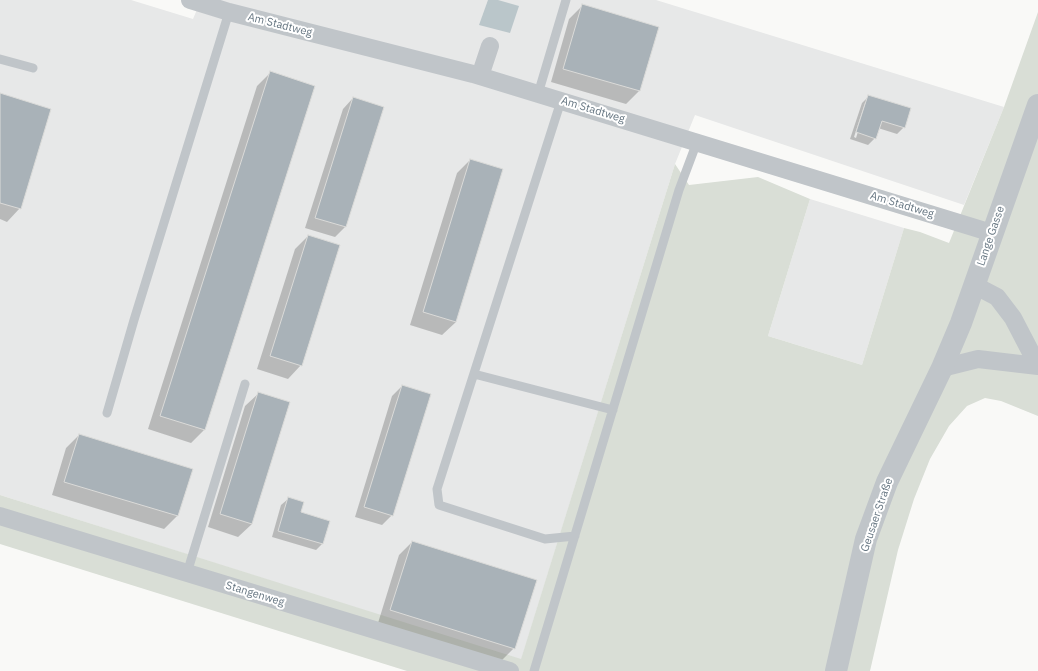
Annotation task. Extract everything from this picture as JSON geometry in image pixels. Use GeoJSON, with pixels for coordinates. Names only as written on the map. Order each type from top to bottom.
{"type":"FeatureCollection","features":[{"type":"Feature","properties":{"kind":"street","name":"Am Stadtweg"},"geometry":{"type":"LineString","coordinates":[[190,0],[229,12],[480,76],[992,233]]}},
{"type":"Feature","properties":{"kind":"street"},"geometry":{"type":"LineString","coordinates":[[480,76],[490,46]]}},
{"type":"Feature","properties":{"kind":"street","name":"Lange Gasse"},"geometry":{"type":"LineString","coordinates":[[942,368],[974,285],[1038,105]]}},
{"type":"Feature","properties":{"kind":"street"},"geometry":{"type":"LineString","coordinates":[[942,368],[978,359],[1038,366],[1013,318],[997,297],[974,285]]}},
{"type":"Feature","properties":{"kind":"street","name":"Geusaer Straße"},"geometry":{"type":"LineString","coordinates":[[836,671],[866,539],[887,482],[942,368]]}},
{"type":"Feature","properties":{"kind":"street","name":"Stangenweg"},"geometry":{"type":"LineString","coordinates":[[0,516],[510,671]]}},
{"type":"Feature","properties":{"kind":"lane"},"geometry":{"type":"LineString","coordinates":[[538,94],[566,0]]}},
{"type":"Feature","properties":{"kind":"lane"},"geometry":{"type":"LineString","coordinates":[[107,413],[134,320],[229,12]]}},
{"type":"Feature","properties":{"kind":"lane"},"geometry":{"type":"LineString","coordinates":[[0,59],[33,68]]}},
{"type":"Feature","properties":{"kind":"lane"},"geometry":{"type":"LineString","coordinates":[[561,101],[437,489],[438,505],[545,538],[575,536]]}},
{"type":"Feature","properties":{"kind":"lane"},"geometry":{"type":"LineString","coordinates":[[534,671],[679,190],[697,142]]}},
{"type":"Feature","properties":{"kind":"lane"},"geometry":{"type":"LineString","coordinates":[[474,374],[613,410]]}},
{"type":"Feature","properties":{"kind":"lane"},"geometry":{"type":"LineString","coordinates":[[187,573],[245,384]]}},
{"type":"Feature","properties":{"kind":"shaded area"},"geometry":{"type":"Polygon","coordinates":[[[0,0],[131,0],[193,19],[201,0],[656,0],[1004,107],[964,205],[695,115],[675,164],[521,660],[0,495],[0,0]]]}},
{"type":"Feature","properties":{"kind":"shaded area"},"geometry":{"type":"Polygon","coordinates":[[[488,0],[498,0],[519,6],[510,33],[479,25],[488,0]]]}},
{"type":"Feature","properties":{"kind":"shaded area"},"geometry":{"type":"Polygon","coordinates":[[[1038,12],[1038,416],[1001,401],[985,398],[967,406],[949,426],[930,459],[914,499],[898,550],[870,671],[407,671],[0,544],[0,495],[521,659],[675,164],[689,185],[758,177],[810,199],[768,336],[862,365],[904,228],[920,232],[949,243],[1004,107],[1038,12]]]}},
{"type":"Feature","properties":{"kind":"shaded area"},"geometry":{"type":"Polygon","coordinates":[[[810,199],[904,228],[862,365],[768,336],[810,199]]]}},
{"type":"Feature","properties":{"kind":"building"},"geometry":{"type":"Polygon","coordinates":[[[582,4],[659,27],[640,91],[563,69],[582,4]]]}},
{"type":"Feature","properties":{"kind":"building"},"geometry":{"type":"Polygon","coordinates":[[[270,71],[315,86],[205,430],[160,416],[270,71]]]}},
{"type":"Feature","properties":{"kind":"building"},"geometry":{"type":"Polygon","coordinates":[[[0,93],[51,109],[21,209],[0,203],[0,93]]]}},
{"type":"Feature","properties":{"kind":"building"},"geometry":{"type":"Polygon","coordinates":[[[868,95],[911,108],[905,128],[882,121],[876,139],[856,132],[868,95]]]}},
{"type":"Feature","properties":{"kind":"building"},"geometry":{"type":"Polygon","coordinates":[[[353,97],[384,107],[346,227],[315,218],[353,97]]]}},
{"type":"Feature","properties":{"kind":"building"},"geometry":{"type":"Polygon","coordinates":[[[470,159],[503,169],[456,322],[423,312],[470,159]]]}},
{"type":"Feature","properties":{"kind":"building"},"geometry":{"type":"Polygon","coordinates":[[[308,235],[340,245],[302,366],[270,356],[308,235]]]}},
{"type":"Feature","properties":{"kind":"building"},"geometry":{"type":"Polygon","coordinates":[[[402,385],[431,394],[393,516],[364,507],[402,385]]]}},
{"type":"Feature","properties":{"kind":"building"},"geometry":{"type":"Polygon","coordinates":[[[258,392],[290,402],[252,524],[220,514],[258,392]]]}},
{"type":"Feature","properties":{"kind":"building"},"geometry":{"type":"Polygon","coordinates":[[[79,434],[193,469],[178,516],[64,482],[79,434]]]}},
{"type":"Feature","properties":{"kind":"building"},"geometry":{"type":"Polygon","coordinates":[[[288,497],[304,502],[301,512],[330,521],[323,544],[278,531],[288,497]]]}},
{"type":"Feature","properties":{"kind":"building"},"geometry":{"type":"Polygon","coordinates":[[[412,541],[537,580],[515,649],[390,610],[412,541]]]}}]}
